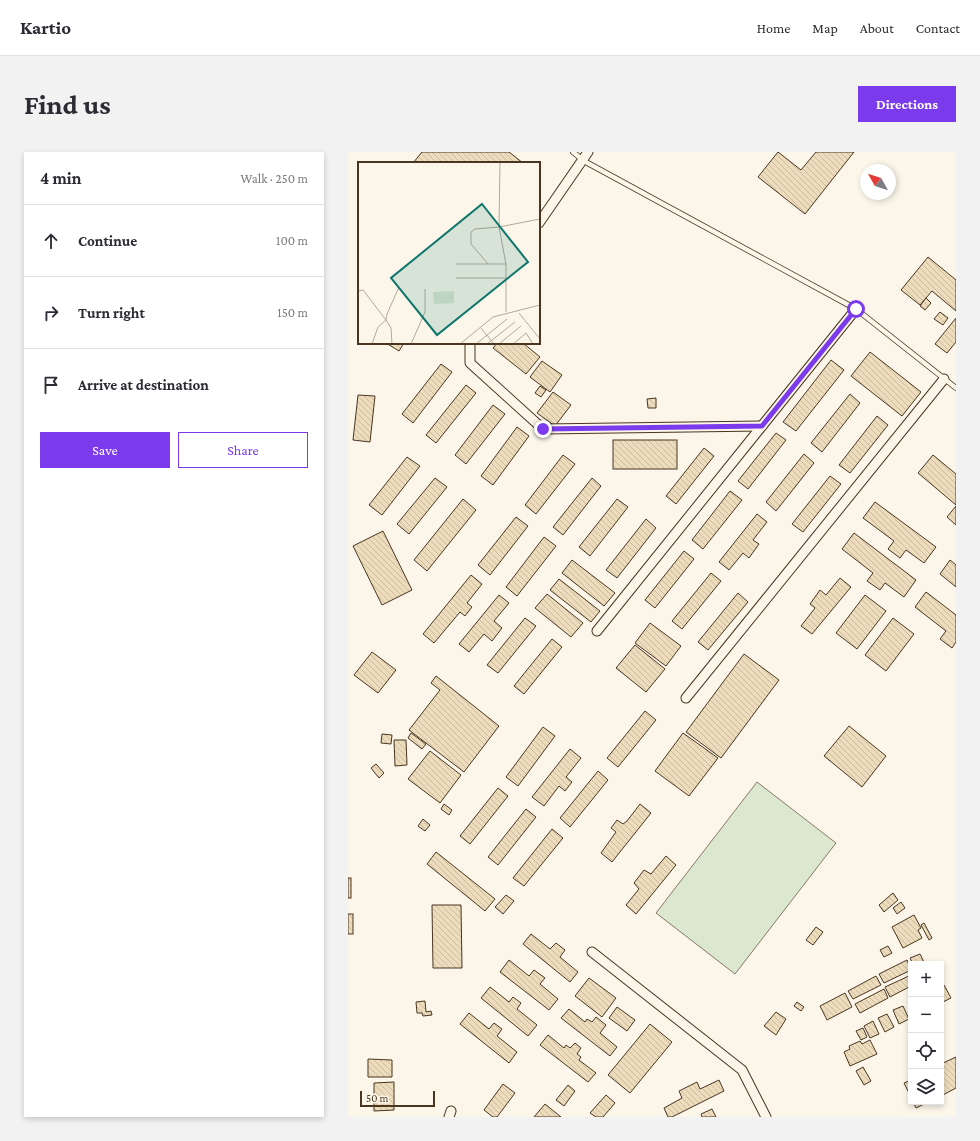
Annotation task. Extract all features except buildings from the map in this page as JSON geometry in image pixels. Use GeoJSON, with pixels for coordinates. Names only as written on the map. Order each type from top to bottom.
{"type":"FeatureCollection","features":[{"type":"Feature","properties":{"kind":"street"},"geometry":{"type":"LineString","coordinates":[[540,222],[584,161],[588,152]]}},
{"type":"Feature","properties":{"kind":"street"},"geometry":{"type":"LineString","coordinates":[[596,631],[856,309]]}},
{"type":"Feature","properties":{"kind":"street"},"geometry":{"type":"LineString","coordinates":[[470,344],[470,363],[543,429],[762,426]]}},
{"type":"Feature","properties":{"kind":"street"},"geometry":{"type":"LineString","coordinates":[[686,698],[944,379]]}},
{"type":"Feature","properties":{"kind":"street"},"geometry":{"type":"LineString","coordinates":[[592,952],[742,1070],[766,1117]]}},
{"type":"Feature","properties":{"kind":"lane"},"geometry":{"type":"LineString","coordinates":[[573,152],[584,161],[856,309],[956,388]]}},
{"type":"Feature","properties":{"kind":"green space"},"geometry":{"type":"Polygon","coordinates":[[[757,782],[836,843],[735,974],[656,913],[757,782]]]}},
{"type":"Feature","properties":{"kind":"route"},"geometry":{"type":"LineString","coordinates":[[543,429],[762,426],[856,309]]}}]}
